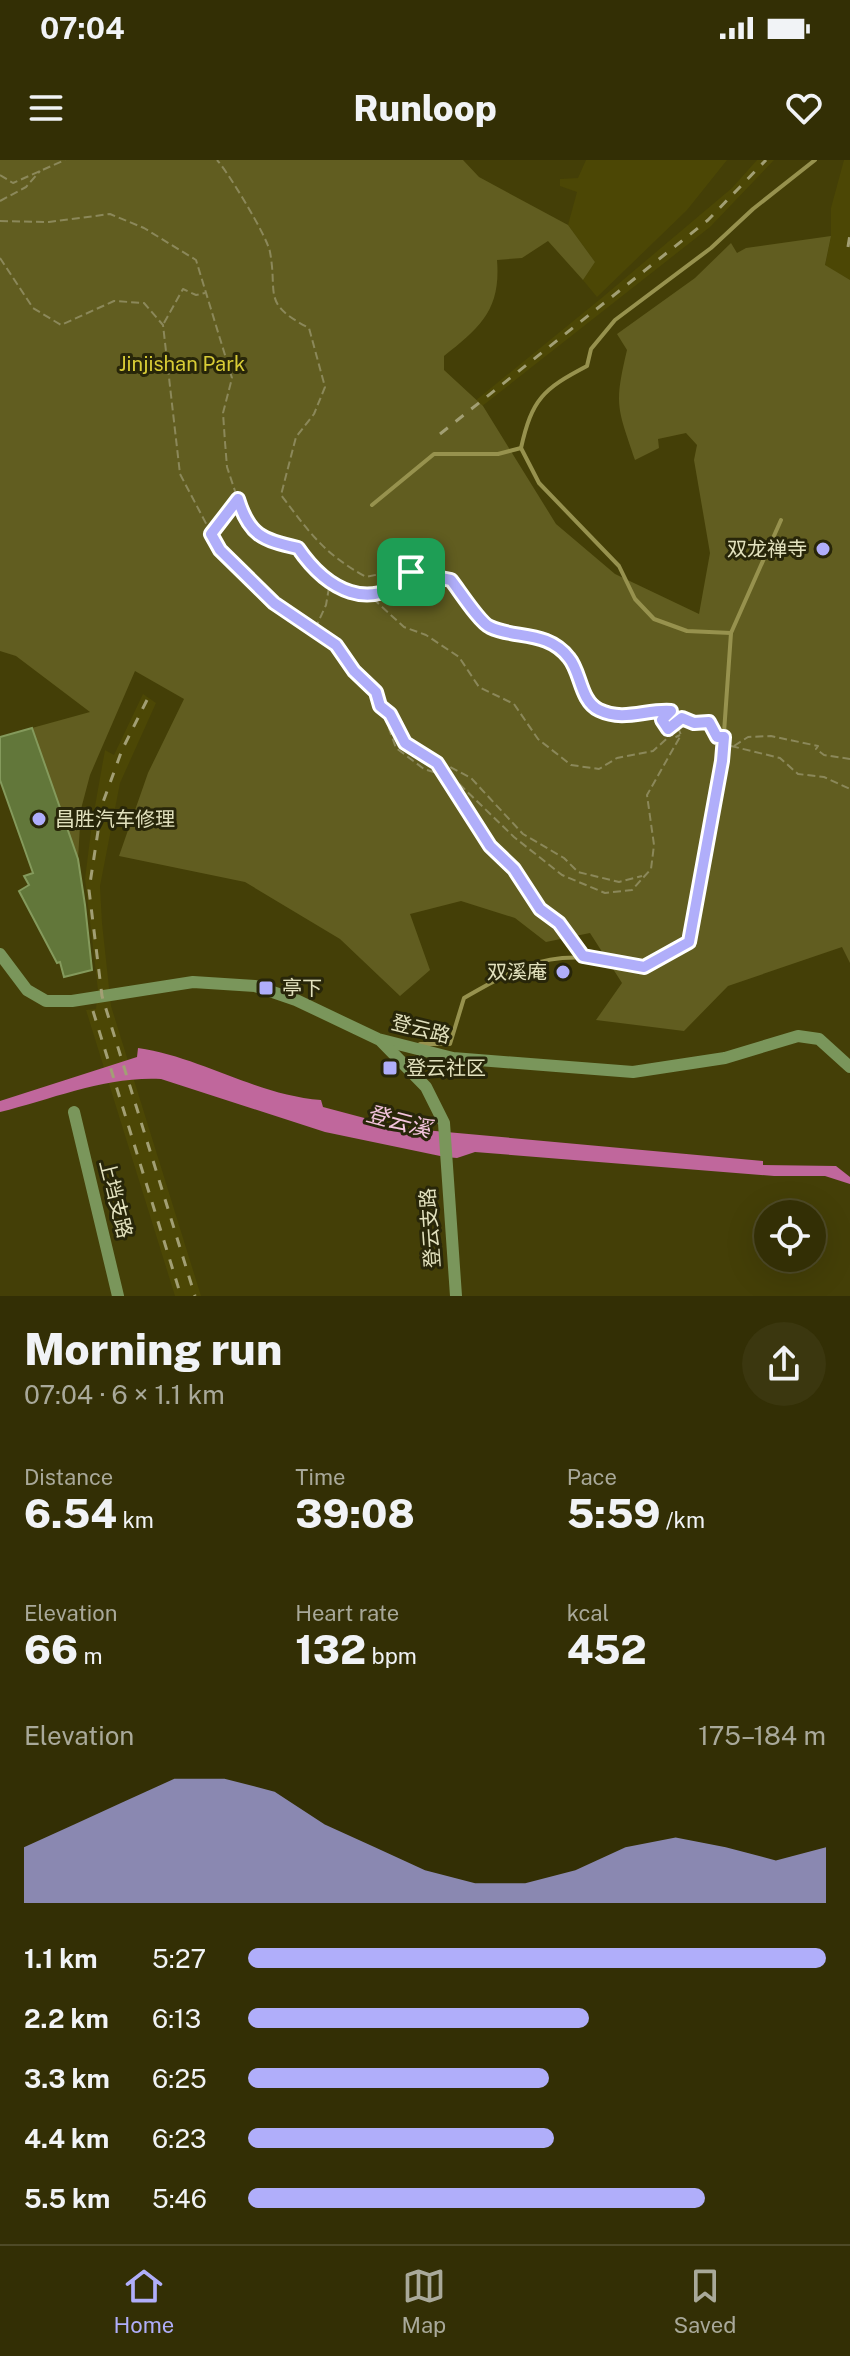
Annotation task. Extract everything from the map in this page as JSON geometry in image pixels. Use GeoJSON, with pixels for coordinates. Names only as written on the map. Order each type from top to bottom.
{"type":"FeatureCollection","features":[{"type":"Feature","properties":{"kind":"street","name":"登云路"},"geometry":{"type":"LineString","coordinates":[[0,954],[27,990],[46,1001],[72,1001],[193,982],[238,984],[296,1000],[378,1039],[453,1058],[621,1072],[725,1058],[791,1037],[833,1043],[850,1056]]}},
{"type":"Feature","properties":{"kind":"street","name":"登云支路"},"geometry":{"type":"LineString","coordinates":[[378,1039],[426,1087],[438,1108],[446,1132],[445,1157],[456,1296]]}},
{"type":"Feature","properties":{"kind":"street"},"geometry":{"type":"LineString","coordinates":[[819,1039],[850,1067]]}},
{"type":"Feature","properties":{"kind":"street","name":"上垱支路"},"geometry":{"type":"LineString","coordinates":[[74,1112],[118,1296]]}},
{"type":"Feature","properties":{"kind":"lane"},"geometry":{"type":"LineString","coordinates":[[731,633],[687,631],[654,619],[635,599],[619,566],[539,483],[521,448],[529,414],[548,386],[587,366],[591,349],[615,320],[711,248],[753,209],[815,160]]}},
{"type":"Feature","properties":{"kind":"lane"},"geometry":{"type":"LineString","coordinates":[[372,505],[434,454],[498,454],[521,448]]}},
{"type":"Feature","properties":{"kind":"lane"},"geometry":{"type":"LineString","coordinates":[[402,1047],[450,1044],[464,998],[528,963],[583,956],[644,967],[689,942],[715,817],[731,633],[781,520]]}},
{"type":"Feature","properties":{"kind":"path"},"geometry":{"type":"LineString","coordinates":[[0,175],[13,183],[65,160]]}},
{"type":"Feature","properties":{"kind":"path"},"geometry":{"type":"LineString","coordinates":[[217,160],[228,172],[270,251],[270,286],[284,315],[309,328],[325,387],[314,414],[296,437],[281,495],[332,558],[366,577],[394,571],[451,580],[488,627],[545,640],[569,658],[580,685],[596,709],[624,717],[655,710],[671,711]]}},
{"type":"Feature","properties":{"kind":"path"},"geometry":{"type":"LineString","coordinates":[[0,201],[26,187],[42,169]]}},
{"type":"Feature","properties":{"kind":"path"},"geometry":{"type":"LineString","coordinates":[[0,221],[49,222],[110,214],[144,228],[196,260],[232,378],[223,413],[227,467],[246,524],[268,542],[298,548],[315,573],[341,589],[369,595],[398,587],[411,572]]}},
{"type":"Feature","properties":{"kind":"path"},"geometry":{"type":"LineString","coordinates":[[0,258],[33,308],[61,325],[114,301],[144,303],[163,325],[180,474],[220,550],[274,603],[336,645],[354,671],[376,692],[396,748],[424,769],[453,778],[514,837],[562,875],[605,893],[632,890],[651,869],[654,845],[647,795],[681,735]]}},
{"type":"Feature","properties":{"kind":"path"},"geometry":{"type":"LineString","coordinates":[[163,325],[183,289],[196,295],[206,293]]}},
{"type":"Feature","properties":{"kind":"path"},"geometry":{"type":"LineString","coordinates":[[211,534],[238,499]]}},
{"type":"Feature","properties":{"kind":"path"},"geometry":{"type":"LineString","coordinates":[[314,630],[326,605],[330,582]]}},
{"type":"Feature","properties":{"kind":"path"},"geometry":{"type":"LineString","coordinates":[[369,595],[404,627],[426,635],[459,657],[479,687],[514,704],[538,739],[571,765],[599,769],[617,758],[653,751],[672,734]]}},
{"type":"Feature","properties":{"kind":"path"},"geometry":{"type":"LineString","coordinates":[[380,706],[390,714],[405,743],[437,763],[455,767],[471,778],[523,834],[564,858],[578,872],[619,882],[644,875]]}},
{"type":"Feature","properties":{"kind":"path"},"geometry":{"type":"LineString","coordinates":[[671,711],[662,720],[674,738],[681,735]]}},
{"type":"Feature","properties":{"kind":"path"},"geometry":{"type":"LineString","coordinates":[[671,711],[681,735]]}},
{"type":"Feature","properties":{"kind":"path"},"geometry":{"type":"LineString","coordinates":[[668,729],[682,718],[694,723],[709,722],[717,737],[724,737],[733,747],[780,758],[798,774],[824,777],[850,789]]}},
{"type":"Feature","properties":{"kind":"path"},"geometry":{"type":"LineString","coordinates":[[733,747],[742,744],[748,737],[794,738],[818,746],[816,749],[824,755],[850,759]]}},
{"type":"Feature","properties":{"kind":"path"},"geometry":{"type":"LineString","coordinates":[[437,763],[490,846],[514,869],[540,909],[559,923],[583,956]]}},
{"type":"Feature","properties":{"kind":"shaded area"},"geometry":{"type":"Polygon","coordinates":[[[586,160],[727,160],[687,210],[597,297],[583,280],[595,262],[568,225],[577,192],[560,186],[560,179],[578,178],[586,160]]]}},
{"type":"Feature","properties":{"kind":"shaded area"},"geometry":{"type":"Polygon","coordinates":[[[757,160],[774,160],[710,227],[444,436],[437,432],[732,188],[757,160]]]}},
{"type":"Feature","properties":{"kind":"shaded area"},"geometry":{"type":"Polygon","coordinates":[[[844,160],[850,160],[850,280],[825,266],[831,236],[831,208],[844,160]]]}},
{"type":"Feature","properties":{"kind":"shaded area"},"geometry":{"type":"Polygon","coordinates":[[[143,694],[156,703],[120,783],[100,886],[102,923],[111,1006],[201,1296],[175,1296],[86,1010],[96,1009],[98,990],[85,879],[105,750],[114,755],[143,694]]]}},
{"type":"Feature","properties":{"kind":"shaded area"},"geometry":{"type":"Polygon","coordinates":[[[138,1048],[184,1059],[274,1091],[321,1100],[323,1107],[402,1128],[763,1161],[763,1165],[836,1166],[850,1177],[850,1184],[825,1176],[774,1176],[475,1152],[457,1158],[445,1157],[325,1132],[161,1079],[100,1085],[0,1112],[0,1101],[137,1057],[138,1048]]]}},
{"type":"Feature","properties":{"kind":"green space","name":"Jinjishan Park"},"geometry":{"type":"Polygon","coordinates":[[[0,160],[463,160],[479,177],[568,225],[595,262],[583,280],[548,241],[522,258],[497,260],[496,292],[492,304],[478,326],[444,356],[444,370],[483,406],[556,524],[615,574],[699,614],[710,553],[694,460],[697,445],[686,433],[658,439],[659,448],[635,460],[619,406],[627,350],[617,334],[695,278],[731,243],[737,253],[746,248],[831,236],[825,265],[850,280],[850,963],[842,947],[728,986],[684,1031],[596,1020],[622,983],[590,933],[546,942],[515,918],[461,901],[410,914],[430,970],[400,996],[340,939],[245,882],[119,856],[148,773],[184,699],[135,671],[90,775],[81,809],[78,859],[32,728],[90,712],[16,656],[0,651],[0,160]]]}},
{"type":"Feature","properties":{"kind":"building","name":"昌胜汽车修理"},"geometry":{"type":"Polygon","coordinates":[[[32,728],[78,859],[85,905],[92,970],[64,977],[60,962],[57,963],[19,891],[29,885],[24,876],[33,873],[0,780],[0,737],[32,728]]]}},
{"type":"Feature","properties":{"kind":"railway"},"geometry":{"type":"LineString","coordinates":[[440,434],[708,220],[766,160]]}},
{"type":"Feature","properties":{"kind":"railway"},"geometry":{"type":"LineString","coordinates":[[848,247],[850,234]]}},
{"type":"Feature","properties":{"kind":"railway"},"geometry":{"type":"LineString","coordinates":[[147,700],[122,750],[102,805],[89,890],[102,996],[195,1296]]}},
{"type":"Feature","properties":{"kind":"railway"},"geometry":{"type":"LineString","coordinates":[[93,1011],[181,1296]]}},
{"type":"Feature","properties":{"kind":"place","name":"双龙禅寺"},"geometry":{"type":"Point","coordinates":[823,549]}},
{"type":"Feature","properties":{"kind":"place","name":"昌胜汽车修理"},"geometry":{"type":"Point","coordinates":[39,819]}},
{"type":"Feature","properties":{"kind":"place","name":"双溪庵"},"geometry":{"type":"Point","coordinates":[563,972]}},
{"type":"Feature","properties":{"kind":"place","name":"亭下"},"geometry":{"type":"Point","coordinates":[266,988]}},
{"type":"Feature","properties":{"kind":"place","name":"登云社区"},"geometry":{"type":"Point","coordinates":[390,1068]}},
{"type":"Feature","properties":{"kind":"route"},"geometry":{"type":"LineString","coordinates":[[238,499],[246,524],[268,542],[298,548],[315,573],[341,589],[369,595],[398,587],[411,572],[451,580],[488,627],[545,640],[569,658],[580,685],[596,709],[624,717],[655,710],[671,711],[662,720],[668,729],[682,718],[694,723],[709,722],[717,737],[724,737],[715,817],[689,942],[644,967],[583,956],[559,923],[540,909],[514,869],[490,846],[437,763],[405,743],[390,714],[380,706],[376,692],[354,671],[336,645],[274,603],[220,550],[211,534],[238,499]]}},
{"type":"Feature","properties":{"kind":"water label","name":"登云溪"},"geometry":{"type":"Point","coordinates":[399,1121]}}]}
